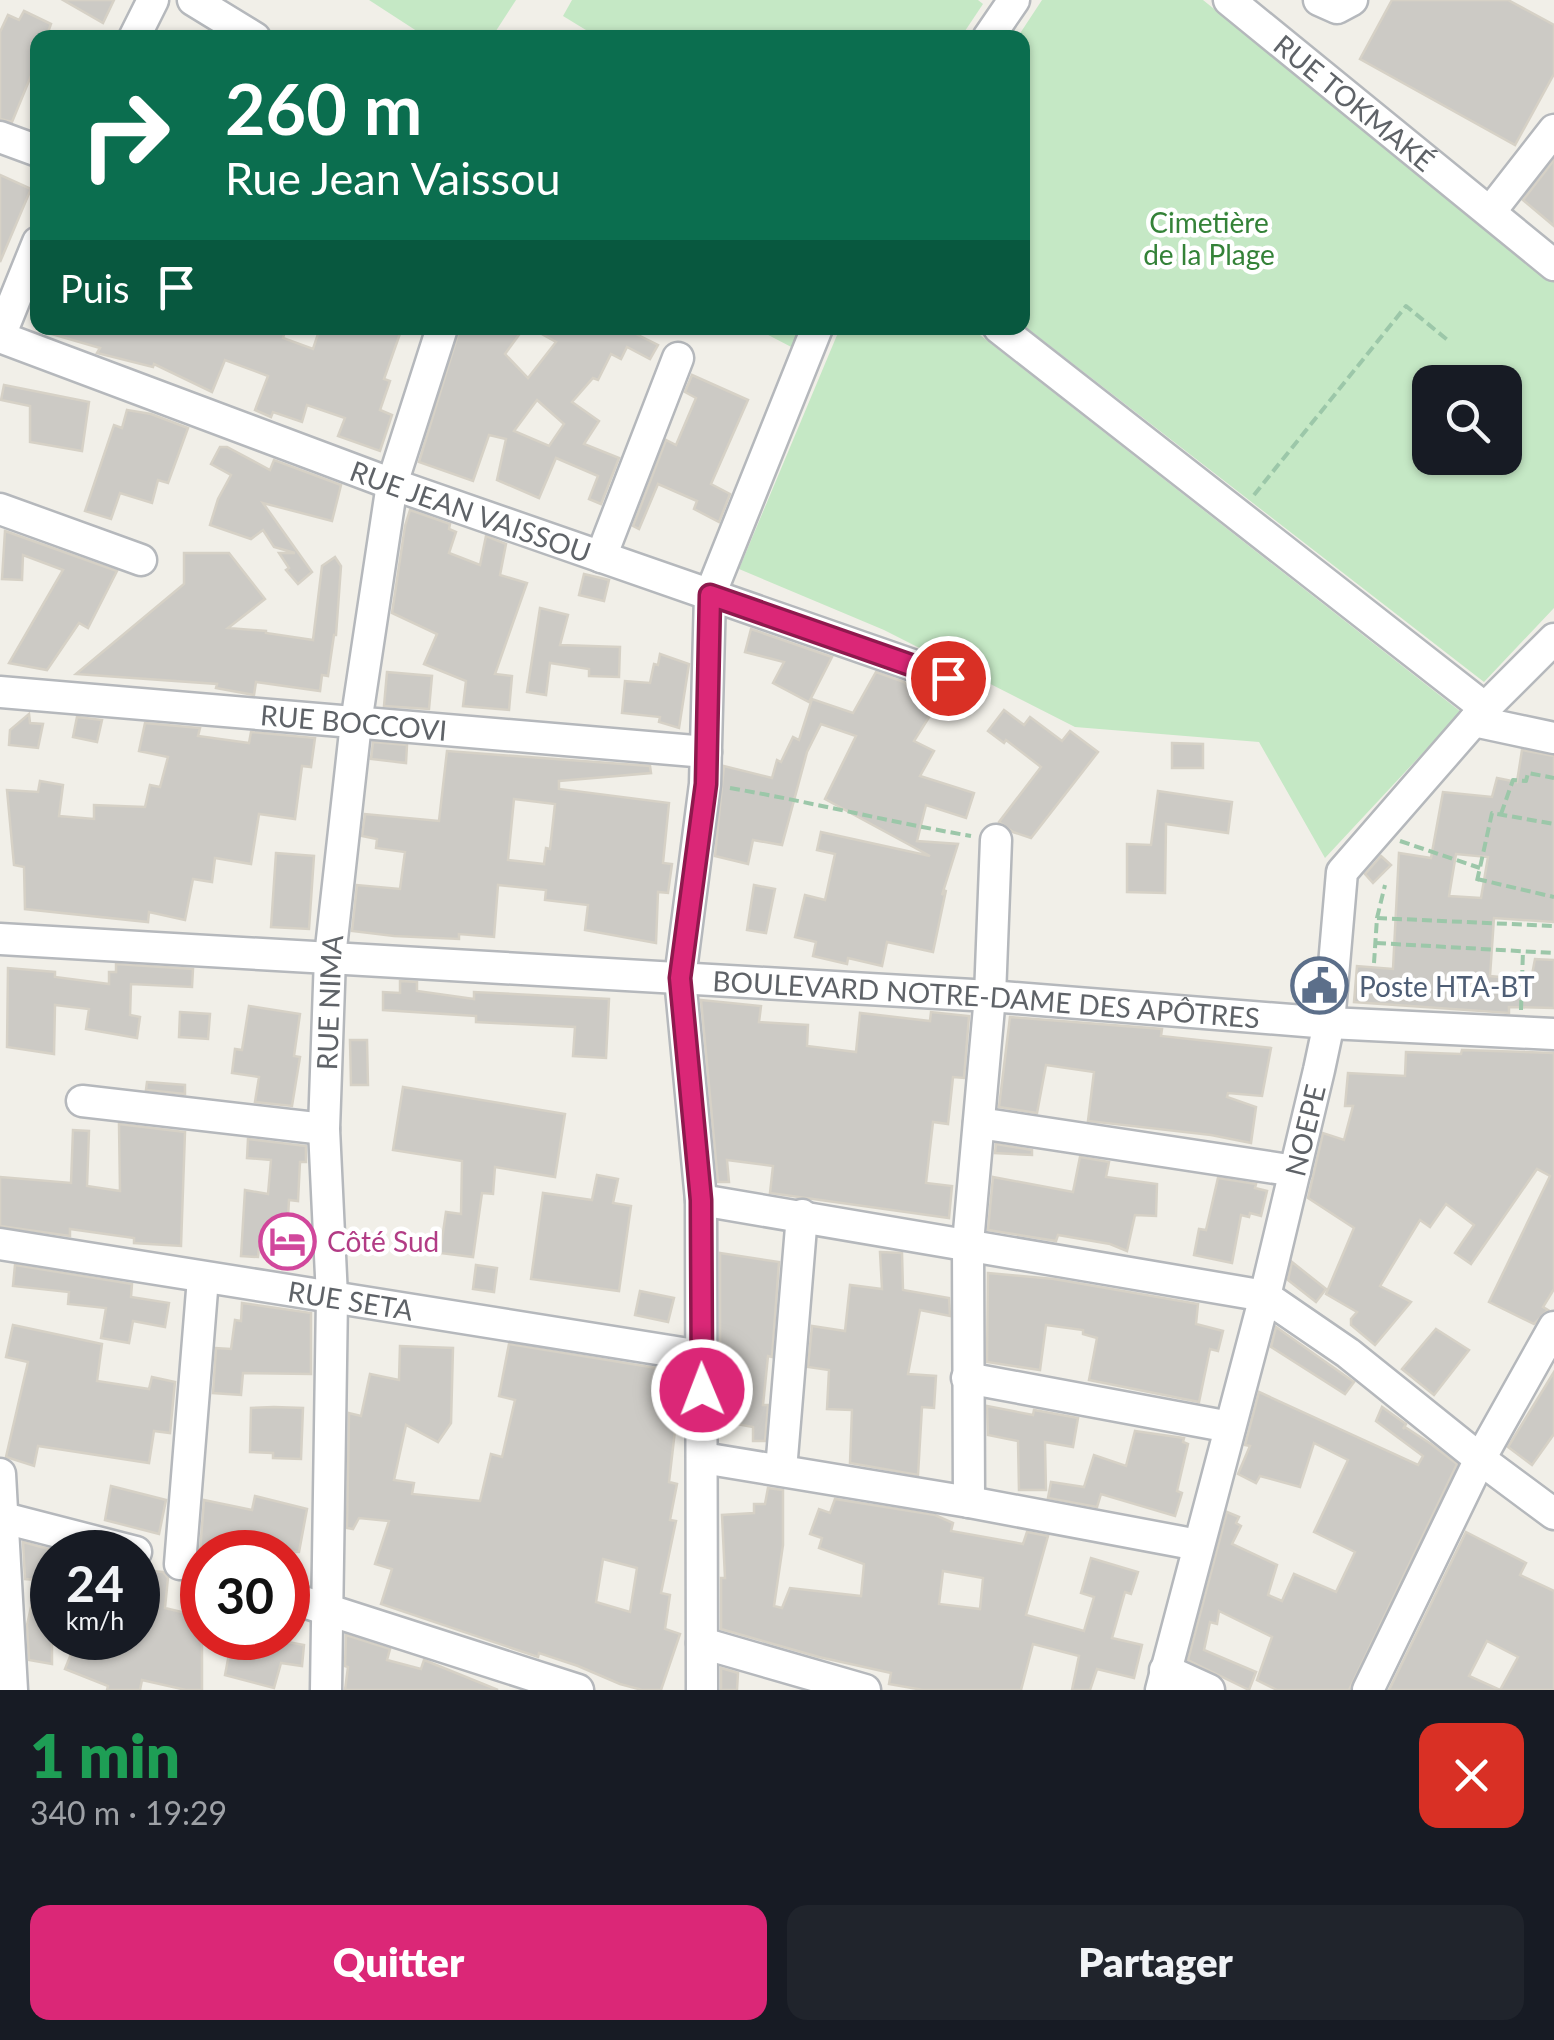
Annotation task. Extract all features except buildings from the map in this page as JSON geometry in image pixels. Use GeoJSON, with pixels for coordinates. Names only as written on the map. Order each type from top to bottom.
{"type":"FeatureCollection","features":[{"type":"Feature","properties":{"kind":"street"},"geometry":{"type":"LineString","coordinates":[[138,30],[153,0]]}},
{"type":"Feature","properties":{"kind":"street"},"geometry":{"type":"LineString","coordinates":[[193,0],[243,30]]}},
{"type":"Feature","properties":{"kind":"street"},"geometry":{"type":"LineString","coordinates":[[993,30],[1014,0]]}},
{"type":"Feature","properties":{"kind":"street","name":"RUE TOKMAKÉ"},"geometry":{"type":"LineString","coordinates":[[1229,0],[1554,265]]}},
{"type":"Feature","properties":{"kind":"street"},"geometry":{"type":"LineString","coordinates":[[1319,0],[1337,8],[1352,0]]}},
{"type":"Feature","properties":{"kind":"street"},"geometry":{"type":"LineString","coordinates":[[1485,208],[1554,130]]}},
{"type":"Feature","properties":{"kind":"street"},"geometry":{"type":"LineString","coordinates":[[0,137],[30,148]]}},
{"type":"Feature","properties":{"kind":"street"},"geometry":{"type":"LineString","coordinates":[[0,336],[30,262]]}},
{"type":"Feature","properties":{"kind":"street","name":"RUE NIMA"},"geometry":{"type":"LineString","coordinates":[[326,1690],[332,1297],[324,1129],[330,958],[356,723],[392,484],[440,335]]}},
{"type":"Feature","properties":{"kind":"street"},"geometry":{"type":"LineString","coordinates":[[702,1690],[701,1200],[680,978],[706,784],[710,595],[815,335]]}},
{"type":"Feature","properties":{"kind":"street"},"geometry":{"type":"LineString","coordinates":[[1008,335],[1238,514],[1480,714],[1554,738]]}},
{"type":"Feature","properties":{"kind":"street","name":"RUE JEAN VAISSOU"},"geometry":{"type":"LineString","coordinates":[[0,336],[392,484],[948,678]]}},
{"type":"Feature","properties":{"kind":"street"},"geometry":{"type":"LineString","coordinates":[[601,557],[678,358]]}},
{"type":"Feature","properties":{"kind":"street"},"geometry":{"type":"LineString","coordinates":[[0,509],[142,560]]}},
{"type":"Feature","properties":{"kind":"street","name":"NOEPE"},"geometry":{"type":"LineString","coordinates":[[1163,1680],[1265,1296],[1329,1024],[1342,872],[1480,714],[1554,638]]}},
{"type":"Feature","properties":{"kind":"street","name":"RUE BOCCOVI"},"geometry":{"type":"LineString","coordinates":[[0,692],[706,752]]}},
{"type":"Feature","properties":{"kind":"street"},"geometry":{"type":"LineString","coordinates":[[970,1502],[968,1243],[990,996],[996,840]]}},
{"type":"Feature","properties":{"kind":"street","name":"BOULEVARD NOTRE-DAME DES APÔTRES"},"geometry":{"type":"LineString","coordinates":[[0,938],[990,996],[1329,1024],[1554,1034]]}},
{"type":"Feature","properties":{"kind":"street"},"geometry":{"type":"LineString","coordinates":[[82,1101],[324,1129]]}},
{"type":"Feature","properties":{"kind":"street"},"geometry":{"type":"LineString","coordinates":[[979,1123],[1294,1170]]}},
{"type":"Feature","properties":{"kind":"street"},"geometry":{"type":"LineString","coordinates":[[701,1200],[1265,1296],[1348,1353],[1554,1514]]}},
{"type":"Feature","properties":{"kind":"street"},"geometry":{"type":"LineString","coordinates":[[781,1470],[802,1215]]}},
{"type":"Feature","properties":{"kind":"street","name":"RUE SETA"},"geometry":{"type":"LineString","coordinates":[[0,1244],[701,1356]]}},
{"type":"Feature","properties":{"kind":"street"},"geometry":{"type":"LineString","coordinates":[[193,1530],[204,1278]]}},
{"type":"Feature","properties":{"kind":"street"},"geometry":{"type":"LineString","coordinates":[[1368,1690],[1480,1459],[1554,1327]]}},
{"type":"Feature","properties":{"kind":"street"},"geometry":{"type":"LineString","coordinates":[[967,1378],[1230,1426]]}},
{"type":"Feature","properties":{"kind":"street"},"geometry":{"type":"LineString","coordinates":[[703,1458],[1198,1545]]}},
{"type":"Feature","properties":{"kind":"street"},"geometry":{"type":"LineString","coordinates":[[0,1474],[12,1690]]}},
{"type":"Feature","properties":{"kind":"street"},"geometry":{"type":"LineString","coordinates":[[2,1518],[48,1530]]}},
{"type":"Feature","properties":{"kind":"street"},"geometry":{"type":"LineString","coordinates":[[310,1603],[578,1690]]}},
{"type":"Feature","properties":{"kind":"street"},"geometry":{"type":"LineString","coordinates":[[702,1643],[865,1690]]}},
{"type":"Feature","properties":{"kind":"street"},"geometry":{"type":"LineString","coordinates":[[1163,1680],[1209,1690]]}},
{"type":"Feature","properties":{"kind":"path"},"geometry":{"type":"LineString","coordinates":[[1238,514],[1406,306],[1450,342]]}},
{"type":"Feature","properties":{"kind":"path"},"geometry":{"type":"LineString","coordinates":[[1502,814],[1513,780],[1526,781],[1528,773],[1554,778]]}},
{"type":"Feature","properties":{"kind":"path"},"geometry":{"type":"LineString","coordinates":[[706,784],[790,798],[874,820],[996,840]]}},
{"type":"Feature","properties":{"kind":"path"},"geometry":{"type":"LineString","coordinates":[[1554,824],[1492,812],[1477,880],[1554,897]]}},
{"type":"Feature","properties":{"kind":"path"},"geometry":{"type":"LineString","coordinates":[[1398,841],[1480,868]]}},
{"type":"Feature","properties":{"kind":"path"},"geometry":{"type":"LineString","coordinates":[[1374,962],[1377,918],[1385,885]]}},
{"type":"Feature","properties":{"kind":"path"},"geometry":{"type":"LineString","coordinates":[[1377,918],[1554,926]]}},
{"type":"Feature","properties":{"kind":"path"},"geometry":{"type":"LineString","coordinates":[[1376,942],[1554,953]]}},
{"type":"Feature","properties":{"kind":"path"},"geometry":{"type":"LineString","coordinates":[[1520,1035],[1523,951]]}},
{"type":"Feature","properties":{"kind":"green space"},"geometry":{"type":"Polygon","coordinates":[[[369,0],[516,0],[497,30],[415,30],[369,0]]]}},
{"type":"Feature","properties":{"kind":"green space"},"geometry":{"type":"Polygon","coordinates":[[[572,0],[978,0],[983,4],[966,30],[586,30],[563,16],[572,0]]]}},
{"type":"Feature","properties":{"kind":"green space","name":"Cimetière de la Plage"},"geometry":{"type":"Polygon","coordinates":[[[1042,0],[1203,0],[1554,282],[1554,608],[1484,682],[1030,330],[1030,30],[1022,30],[1042,0]]]}},
{"type":"Feature","properties":{"kind":"green space"},"geometry":{"type":"Polygon","coordinates":[[[768,335],[805,335],[799,351],[768,335]]]}},
{"type":"Feature","properties":{"kind":"green space"},"geometry":{"type":"Polygon","coordinates":[[[837,335],[980,335],[1461,712],[1325,858],[1259,742],[1075,727],[884,630],[739,569],[837,335]]]}},
{"type":"Feature","properties":{"kind":"place","name":"Poste HTA-BT"},"geometry":{"type":"Point","coordinates":[1320,986]}},
{"type":"Feature","properties":{"kind":"place","name":"Côté Sud"},"geometry":{"type":"Point","coordinates":[288,1241]}},
{"type":"Feature","properties":{"kind":"route"},"geometry":{"type":"LineString","coordinates":[[702,1390],[701,1200],[680,978],[706,784],[710,595],[948,678]]}}]}
